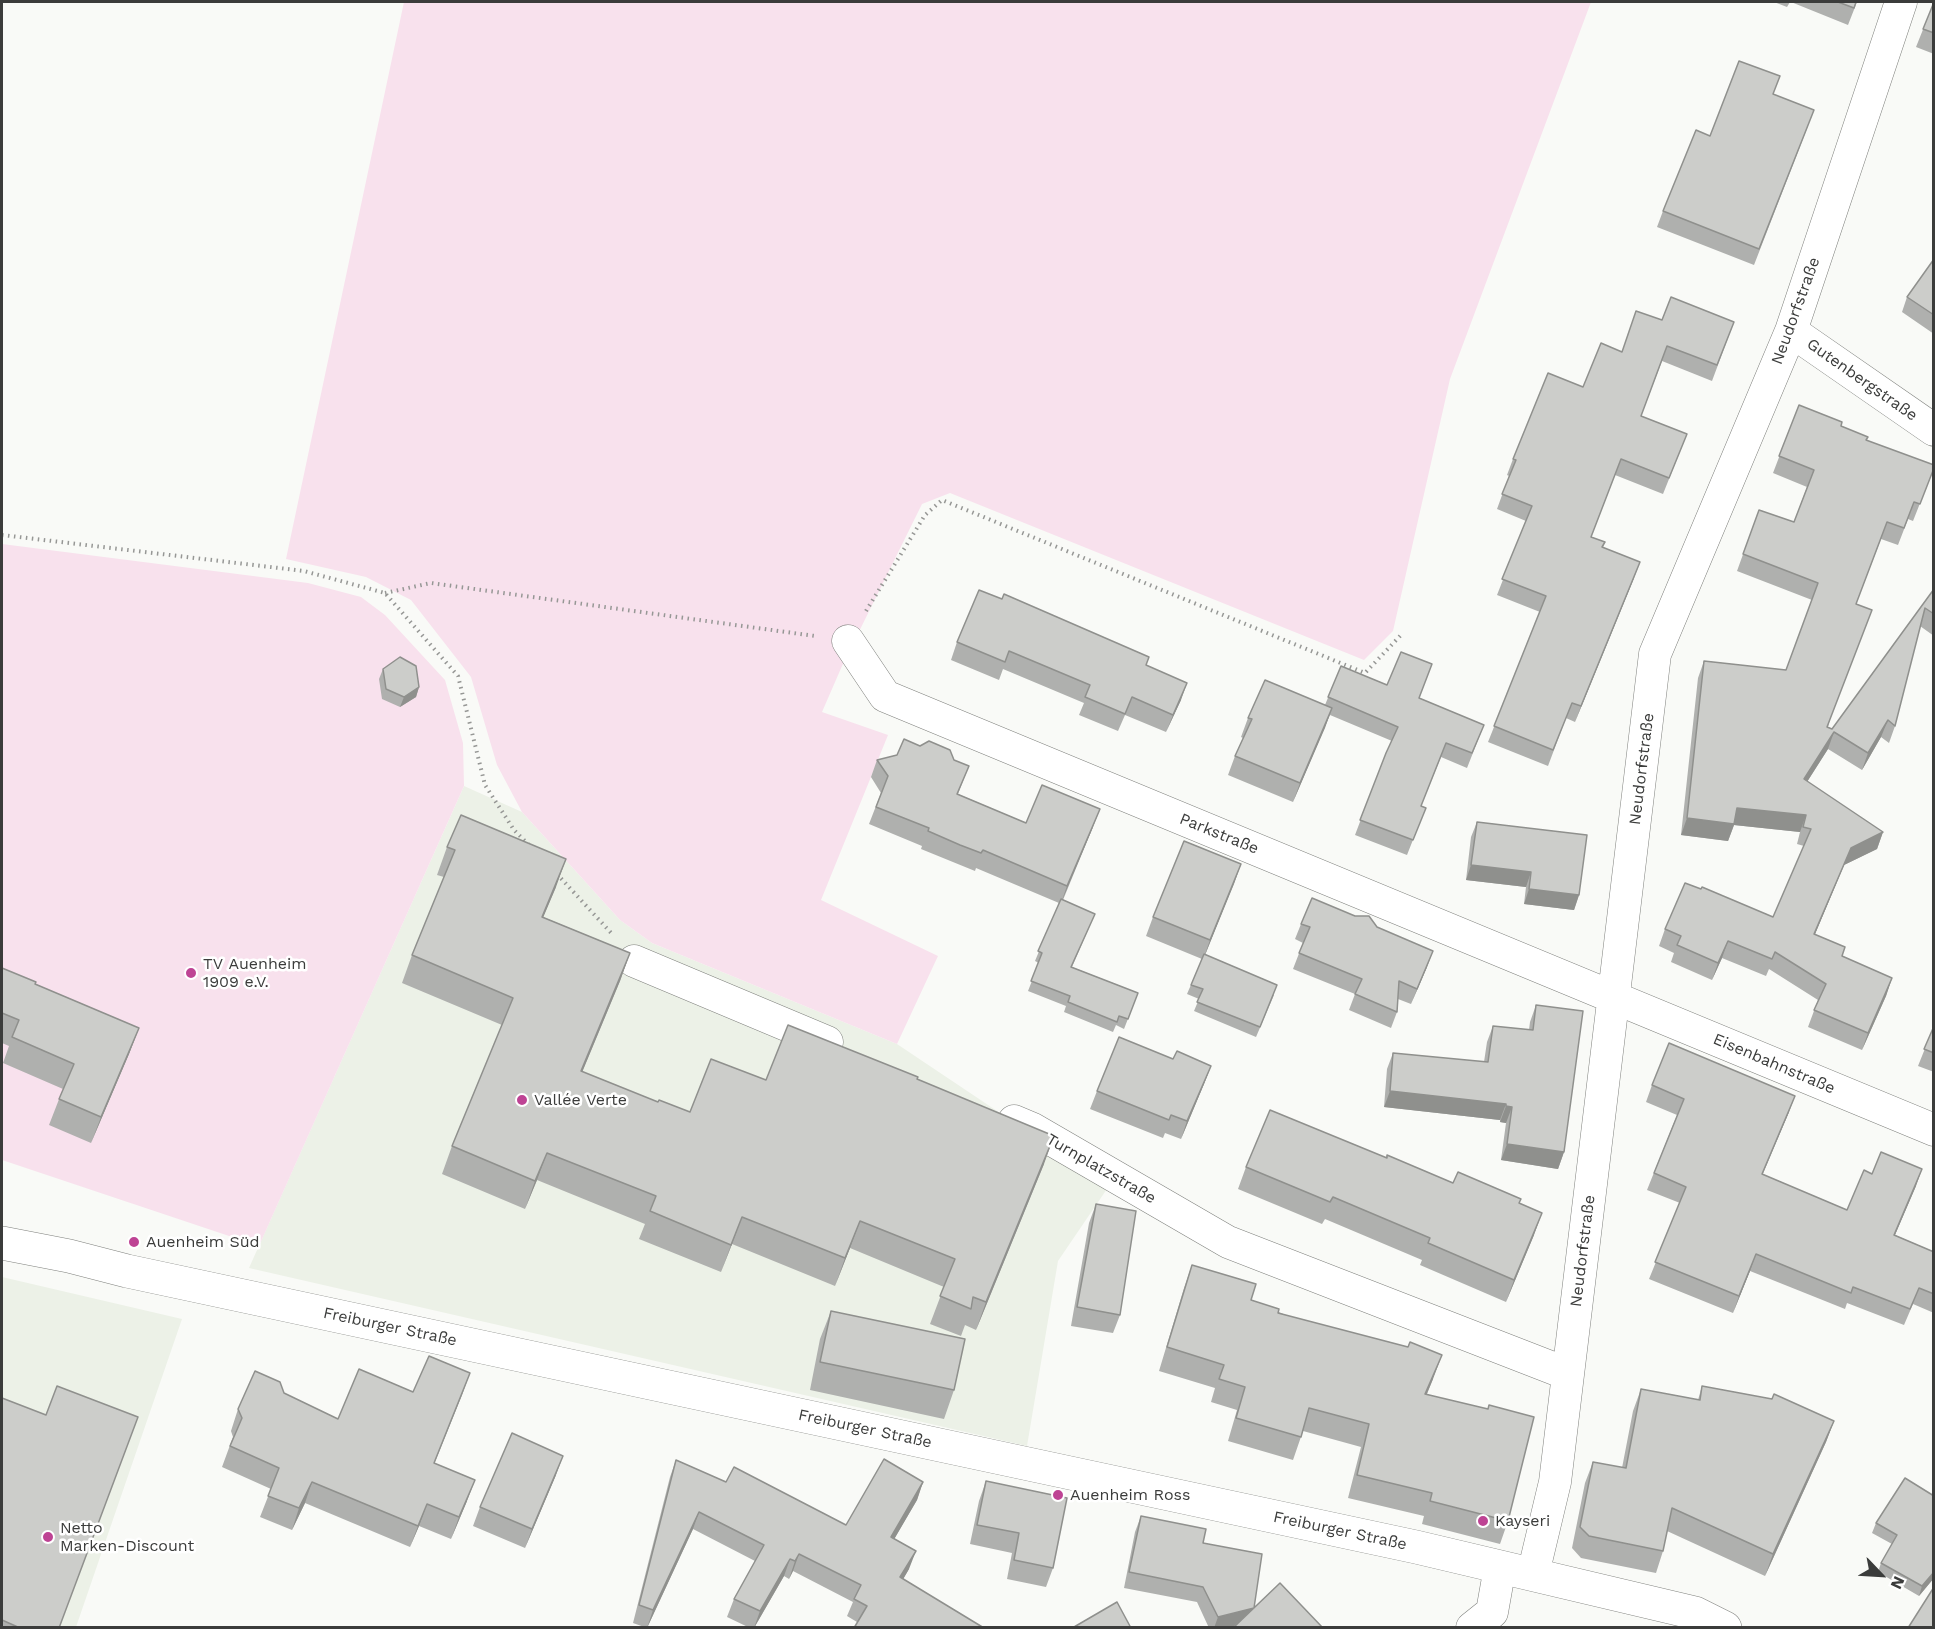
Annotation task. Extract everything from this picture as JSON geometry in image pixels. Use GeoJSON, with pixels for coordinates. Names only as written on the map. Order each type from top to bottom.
{"type":"FeatureCollection","features":[{"type":"Feature","properties":{"kind":"street","name":"Neudorfstraße"},"geometry":{"type":"LineString","coordinates":[[1533,1574],[1555,1482],[1655,654],[1791,331],[1901,2]]}},
{"type":"Feature","properties":{"kind":"street","name":"Gutenbergstraße"},"geometry":{"type":"LineString","coordinates":[[1791,331],[1934,430]]}},
{"type":"Feature","properties":{"kind":"street","name":"Parkstraße"},"geometry":{"type":"LineString","coordinates":[[848,641],[885,696],[1614,997]]}},
{"type":"Feature","properties":{"kind":"street"},"geometry":{"type":"LineString","coordinates":[[634,961],[849,1052]]}},
{"type":"Feature","properties":{"kind":"street","name":"Eisenbahnstraße"},"geometry":{"type":"LineString","coordinates":[[1614,997],[1934,1130]]}},
{"type":"Feature","properties":{"kind":"street","name":"Turnplatzstraße"},"geometry":{"type":"LineString","coordinates":[[990,1111],[1033,1129],[1228,1242],[1568,1374]]}},
{"type":"Feature","properties":{"kind":"street","name":"Freiburger Straße"},"geometry":{"type":"LineString","coordinates":[[2,1244],[69,1256],[138,1273],[1416,1547],[1695,1613],[1725,1628]]}},
{"type":"Feature","properties":{"kind":"street"},"geometry":{"type":"LineString","coordinates":[[1472,1628],[1492,1612],[1500,1567]]}},
{"type":"Feature","properties":{"kind":"path"},"geometry":{"type":"LineString","coordinates":[[2,535],[304,571],[385,593],[431,583],[848,641],[925,515],[942,500],[1365,673],[1401,635]]}},
{"type":"Feature","properties":{"kind":"path"},"geometry":{"type":"LineString","coordinates":[[385,593],[458,676],[485,785],[514,830],[530,846]]}},
{"type":"Feature","properties":{"kind":"path"},"geometry":{"type":"LineString","coordinates":[[554,871],[601,920],[634,961]]}},
{"type":"Feature","properties":{"kind":"shaded area"},"geometry":{"type":"Polygon","coordinates":[[[404,2],[1591,2],[1450,379],[1393,631],[1364,660],[950,493],[922,504],[842,666],[822,712],[888,735],[821,900],[938,956],[897,1044],[652,943],[620,920],[522,812],[497,765],[471,677],[411,600],[366,577],[286,559],[404,2]]]}},
{"type":"Feature","properties":{"kind":"shaded area","name":"TV Auenheim 1909 e.V."},"geometry":{"type":"Polygon","coordinates":[[[2,544],[308,583],[361,597],[385,615],[445,680],[463,743],[464,786],[259,1246],[2,1160],[2,544]]]}},
{"type":"Feature","properties":{"kind":"shaded area"},"geometry":{"type":"Polygon","coordinates":[[[464,786],[522,812],[620,920],[652,943],[897,1044],[1109,1186],[1058,1261],[1027,1446],[249,1268],[464,786]]]}},
{"type":"Feature","properties":{"kind":"shaded area"},"geometry":{"type":"Polygon","coordinates":[[[2,1277],[182,1319],[76,1627],[2,1628],[2,1277]]]}},
{"type":"Feature","properties":{"kind":"building"},"geometry":{"type":"Polygon","coordinates":[[[1838,2],[1856,2],[1854,8],[1838,2]]]}},
{"type":"Feature","properties":{"kind":"building"},"geometry":{"type":"Polygon","coordinates":[[[1934,2],[1934,33],[1923,29],[1934,2]]]}},
{"type":"Feature","properties":{"kind":"building"},"geometry":{"type":"Polygon","coordinates":[[[1739,61],[1780,76],[1773,94],[1814,110],[1759,249],[1663,211],[1696,130],[1710,136],[1739,61]]]}},
{"type":"Feature","properties":{"kind":"building"},"geometry":{"type":"Polygon","coordinates":[[[1934,259],[1934,315],[1907,297],[1934,259]]]}},
{"type":"Feature","properties":{"kind":"building"},"geometry":{"type":"Polygon","coordinates":[[[1671,297],[1734,322],[1717,365],[1667,346],[1641,416],[1687,434],[1669,478],[1621,459],[1591,537],[1605,542],[1602,547],[1640,562],[1581,706],[1572,703],[1553,750],[1494,726],[1546,596],[1502,579],[1532,506],[1502,494],[1516,460],[1513,459],[1548,373],[1583,387],[1601,343],[1622,352],[1636,311],[1662,320],[1671,297]]]}},
{"type":"Feature","properties":{"kind":"building"},"geometry":{"type":"Polygon","coordinates":[[[1799,405],[1842,422],[1841,426],[1868,437],[1866,440],[1934,465],[1920,504],[1914,502],[1904,528],[1887,522],[1856,604],[1872,610],[1827,727],[1832,729],[1934,589],[1934,614],[1925,608],[1895,726],[1888,720],[1868,753],[1834,732],[1804,779],[1883,832],[1851,848],[1814,934],[1845,947],[1842,956],[1892,978],[1868,1033],[1814,1010],[1826,984],[1775,952],[1772,959],[1728,941],[1718,963],[1677,945],[1681,936],[1665,929],[1685,883],[1701,889],[1702,887],[1773,917],[1811,829],[1803,827],[1806,815],[1737,808],[1734,824],[1687,818],[1704,661],[1786,670],[1818,583],[1743,554],[1759,510],[1794,522],[1814,470],[1779,456],[1799,405]]]}},
{"type":"Feature","properties":{"kind":"building"},"geometry":{"type":"Polygon","coordinates":[[[979,590],[1002,599],[1004,594],[1149,657],[1146,665],[1187,683],[1173,715],[1132,697],[1125,714],[1085,697],[1090,685],[1009,651],[1005,662],[957,642],[979,590]]]}},
{"type":"Feature","properties":{"kind":"building"},"geometry":{"type":"Polygon","coordinates":[[[1401,652],[1432,664],[1419,698],[1484,725],[1472,753],[1446,743],[1421,806],[1426,808],[1413,840],[1360,820],[1398,727],[1328,697],[1341,666],[1387,685],[1401,652]]]}},
{"type":"Feature","properties":{"kind":"building"},"geometry":{"type":"Polygon","coordinates":[[[400,657],[416,666],[419,687],[404,697],[386,689],[383,669],[400,657]]]}},
{"type":"Feature","properties":{"kind":"building"},"geometry":{"type":"Polygon","coordinates":[[[1265,680],[1332,708],[1300,783],[1235,756],[1252,719],[1248,718],[1265,680]]]}},
{"type":"Feature","properties":{"kind":"building"},"geometry":{"type":"Polygon","coordinates":[[[904,739],[920,746],[929,741],[950,750],[954,760],[969,766],[957,794],[1026,823],[1042,785],[1100,809],[1067,886],[983,850],[981,853],[960,845],[928,831],[929,828],[876,807],[888,776],[877,760],[897,755],[904,739]]]}},
{"type":"Feature","properties":{"kind":"building"},"geometry":{"type":"Polygon","coordinates":[[[461,815],[566,859],[542,917],[630,953],[581,1071],[658,1102],[659,1100],[690,1112],[711,1059],[766,1080],[788,1025],[918,1077],[917,1079],[1054,1136],[986,1302],[973,1297],[971,1309],[940,1296],[955,1259],[860,1221],[845,1258],[742,1217],[731,1245],[650,1211],[656,1196],[547,1153],[535,1181],[452,1146],[513,998],[412,955],[455,850],[447,847],[461,815]]]}},
{"type":"Feature","properties":{"kind":"building"},"geometry":{"type":"Polygon","coordinates":[[[1477,822],[1587,835],[1579,895],[1529,889],[1531,872],[1471,865],[1477,822]]]}},
{"type":"Feature","properties":{"kind":"building"},"geometry":{"type":"Polygon","coordinates":[[[1184,841],[1241,864],[1210,940],[1153,917],[1184,841]]]}},
{"type":"Feature","properties":{"kind":"building"},"geometry":{"type":"Polygon","coordinates":[[[1312,898],[1355,916],[1369,916],[1377,927],[1433,951],[1417,989],[1399,981],[1397,1012],[1355,994],[1362,979],[1299,953],[1310,927],[1301,924],[1312,898]]]}},
{"type":"Feature","properties":{"kind":"building"},"geometry":{"type":"Polygon","coordinates":[[[1061,899],[1095,914],[1071,967],[1138,993],[1128,1019],[1119,1016],[1117,1022],[1068,1002],[1070,996],[1031,981],[1042,953],[1038,951],[1061,899]]]}},
{"type":"Feature","properties":{"kind":"building"},"geometry":{"type":"Polygon","coordinates":[[[1204,954],[1277,985],[1260,1027],[1197,1002],[1203,989],[1191,985],[1204,954]]]}},
{"type":"Feature","properties":{"kind":"building"},"geometry":{"type":"Polygon","coordinates":[[[2,968],[139,1028],[101,1117],[59,1099],[74,1064],[12,1037],[19,1020],[2,1013],[2,968]]]}},
{"type":"Feature","properties":{"kind":"building"},"geometry":{"type":"Polygon","coordinates":[[[1536,1005],[1583,1011],[1564,1152],[1507,1144],[1512,1107],[1506,1104],[1390,1091],[1393,1053],[1488,1062],[1493,1026],[1533,1030],[1536,1005]]]}},
{"type":"Feature","properties":{"kind":"building"},"geometry":{"type":"Polygon","coordinates":[[[1934,1026],[1934,1053],[1924,1049],[1934,1026]]]}},
{"type":"Feature","properties":{"kind":"building"},"geometry":{"type":"Polygon","coordinates":[[[1119,1037],[1173,1059],[1177,1051],[1211,1066],[1187,1121],[1171,1115],[1169,1120],[1097,1091],[1119,1037]]]}},
{"type":"Feature","properties":{"kind":"building"},"geometry":{"type":"Polygon","coordinates":[[[1669,1043],[1795,1096],[1762,1174],[1847,1210],[1864,1170],[1872,1174],[1881,1152],[1922,1169],[1894,1235],[1934,1252],[1934,1294],[1919,1288],[1910,1309],[1853,1287],[1851,1293],[1756,1254],[1739,1296],[1655,1262],[1686,1187],[1654,1173],[1684,1099],[1652,1085],[1669,1043]]]}},
{"type":"Feature","properties":{"kind":"building"},"geometry":{"type":"Polygon","coordinates":[[[1270,1110],[1453,1183],[1458,1172],[1521,1199],[1519,1203],[1542,1213],[1514,1280],[1428,1243],[1430,1238],[1333,1197],[1330,1202],[1246,1167],[1270,1110]]]}},
{"type":"Feature","properties":{"kind":"building"},"geometry":{"type":"Polygon","coordinates":[[[1096,1204],[1136,1211],[1120,1315],[1077,1307],[1096,1204]]]}},
{"type":"Feature","properties":{"kind":"building"},"geometry":{"type":"Polygon","coordinates":[[[1192,1265],[1256,1284],[1251,1300],[1279,1309],[1278,1313],[1408,1347],[1410,1342],[1442,1355],[1425,1394],[1488,1409],[1489,1405],[1534,1417],[1508,1521],[1430,1501],[1432,1493],[1357,1475],[1369,1424],[1309,1408],[1301,1437],[1236,1418],[1245,1387],[1219,1379],[1224,1365],[1167,1347],[1192,1265]]]}},
{"type":"Feature","properties":{"kind":"building"},"geometry":{"type":"Polygon","coordinates":[[[831,1311],[965,1339],[954,1390],[820,1362],[831,1311]]]}},
{"type":"Feature","properties":{"kind":"building"},"geometry":{"type":"Polygon","coordinates":[[[429,1356],[470,1373],[434,1463],[475,1480],[459,1517],[427,1504],[418,1526],[312,1482],[299,1508],[268,1496],[279,1468],[230,1446],[242,1418],[238,1409],[255,1371],[280,1382],[284,1393],[338,1419],[359,1369],[413,1392],[429,1356]]]}},
{"type":"Feature","properties":{"kind":"building","name":"Netto Marken-Discount"},"geometry":{"type":"Polygon","coordinates":[[[57,1386],[138,1417],[59,1628],[20,1628],[2,1620],[2,1398],[46,1415],[57,1386]]]}},
{"type":"Feature","properties":{"kind":"building"},"geometry":{"type":"Polygon","coordinates":[[[1702,1386],[1772,1399],[1774,1394],[1834,1421],[1773,1554],[1672,1508],[1663,1551],[1589,1536],[1580,1527],[1593,1462],[1626,1468],[1641,1389],[1700,1400],[1702,1386]]]}},
{"type":"Feature","properties":{"kind":"building"},"geometry":{"type":"Polygon","coordinates":[[[512,1433],[563,1456],[532,1529],[480,1507],[512,1433]]]}},
{"type":"Feature","properties":{"kind":"building"},"geometry":{"type":"Polygon","coordinates":[[[884,1459],[923,1482],[891,1537],[916,1551],[900,1577],[984,1628],[854,1628],[867,1606],[854,1599],[861,1585],[799,1554],[795,1561],[790,1559],[760,1611],[734,1599],[764,1545],[699,1512],[653,1610],[639,1605],[676,1460],[726,1482],[734,1467],[846,1525],[884,1459]]]}},
{"type":"Feature","properties":{"kind":"building"},"geometry":{"type":"Polygon","coordinates":[[[1905,1478],[1934,1496],[1934,1572],[1922,1586],[1881,1563],[1897,1535],[1876,1523],[1905,1478]]]}},
{"type":"Feature","properties":{"kind":"building"},"geometry":{"type":"Polygon","coordinates":[[[986,1481],[1067,1498],[1053,1568],[1014,1560],[1019,1533],[977,1525],[986,1481]]]}},
{"type":"Feature","properties":{"kind":"building"},"geometry":{"type":"Polygon","coordinates":[[[1141,1516],[1206,1529],[1203,1543],[1262,1554],[1254,1608],[1218,1617],[1203,1587],[1129,1572],[1141,1516]]]}},
{"type":"Feature","properties":{"kind":"building"},"geometry":{"type":"Polygon","coordinates":[[[1280,1583],[1323,1628],[1233,1628],[1280,1583]]]}},
{"type":"Feature","properties":{"kind":"building"},"geometry":{"type":"Polygon","coordinates":[[[1934,1587],[1934,1628],[1908,1628],[1934,1587]]]}},
{"type":"Feature","properties":{"kind":"building"},"geometry":{"type":"Polygon","coordinates":[[[1117,1602],[1131,1628],[1074,1627],[1117,1602]]]}},
{"type":"Feature","properties":{"kind":"place","name":"TV Auenheim 1909 e.V."},"geometry":{"type":"Point","coordinates":[191,973]}},
{"type":"Feature","properties":{"kind":"place","name":"Vallée Verte"},"geometry":{"type":"Point","coordinates":[522,1100]}},
{"type":"Feature","properties":{"kind":"place","name":"Auenheim Süd"},"geometry":{"type":"Point","coordinates":[134,1242]}},
{"type":"Feature","properties":{"kind":"place","name":"Auenheim Ross"},"geometry":{"type":"Point","coordinates":[1058,1495]}},
{"type":"Feature","properties":{"kind":"place","name":"Kayseri"},"geometry":{"type":"Point","coordinates":[1483,1521]}},
{"type":"Feature","properties":{"kind":"place","name":"Netto Marken-Discount"},"geometry":{"type":"Point","coordinates":[48,1537]}}]}
